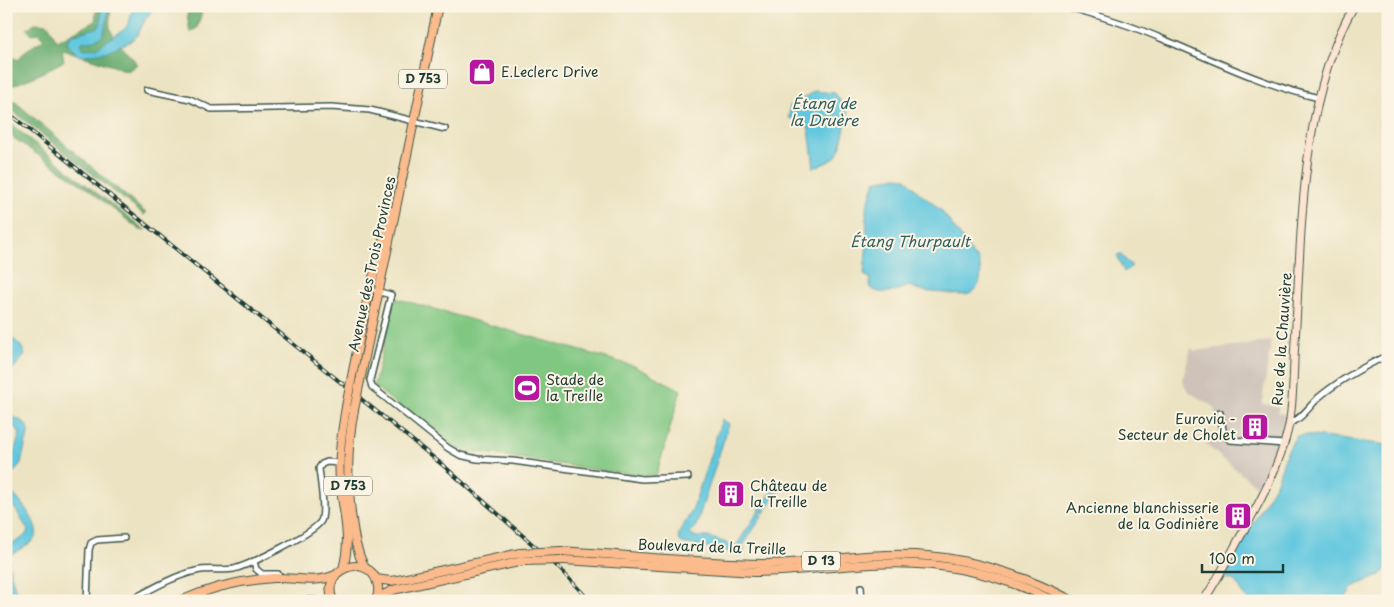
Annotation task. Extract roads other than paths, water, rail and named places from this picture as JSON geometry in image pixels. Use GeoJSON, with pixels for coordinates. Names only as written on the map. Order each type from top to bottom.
{"type":"FeatureCollection","features":[{"type":"Feature","properties":{"kind":"main road","name":"Avenue des Trois Provinces"},"geometry":{"type":"LineString","coordinates":[[365,568],[358,554],[355,542],[347,453],[354,410],[438,6]]}},
{"type":"Feature","properties":{"kind":"main road","name":"Rue de la Chauvière"},"geometry":{"type":"LineString","coordinates":[[1205,598],[1269,483],[1284,444],[1289,423],[1308,158],[1319,98],[1336,42],[1344,22],[1354,6]]}},
{"type":"Feature","properties":{"kind":"main road","name":"Avenue des Trois Provinces"},"geometry":{"type":"LineString","coordinates":[[339,463],[340,442],[346,407],[368,296],[408,151]]}},
{"type":"Feature","properties":{"kind":"main road","name":"D 753"},"geometry":{"type":"LineString","coordinates":[[339,463],[348,538],[343,569]]}},
{"type":"Feature","properties":{"kind":"main road","name":"Boulevard de la Treille"},"geometry":{"type":"LineString","coordinates":[[376,579],[398,580],[561,551],[762,564],[888,555],[931,556],[996,568],[1034,582],[1073,601]]}},
{"type":"Feature","properties":{"kind":"main road","name":"Boulevard de la Treille"},"geometry":{"type":"LineString","coordinates":[[376,599],[392,590],[522,557],[762,572],[783,572],[872,564],[928,564],[966,570],[997,578],[1054,601]]}},
{"type":"Feature","properties":{"kind":"main road"},"geometry":{"type":"LineString","coordinates":[[180,601],[227,585],[246,582],[274,578],[322,580],[336,575],[343,569],[357,566],[365,568],[376,579],[378,588],[376,599]]}},
{"type":"Feature","properties":{"kind":"main road"},"geometry":{"type":"LineString","coordinates":[[334,601],[330,591],[336,575]]}},
{"type":"Feature","properties":{"kind":"main road"},"geometry":{"type":"LineString","coordinates":[[283,601],[314,601]]}},
{"type":"Feature","properties":{"kind":"street"},"geometry":{"type":"LineString","coordinates":[[1064,6],[1150,34],[1255,77],[1319,98]]}},
{"type":"Feature","properties":{"kind":"street"},"geometry":{"type":"LineString","coordinates":[[147,90],[190,99],[210,109],[331,106],[370,110],[445,129]]}},
{"type":"Feature","properties":{"kind":"street"},"geometry":{"type":"LineString","coordinates":[[368,296],[373,291],[391,295],[370,380],[372,387],[448,448],[460,455],[477,459],[513,461],[642,479],[688,477]]}},
{"type":"Feature","properties":{"kind":"street"},"geometry":{"type":"LineString","coordinates":[[1289,423],[1295,422],[1330,388],[1388,355]]}},
{"type":"Feature","properties":{"kind":"street"},"geometry":{"type":"LineString","coordinates":[[1220,413],[1224,435],[1230,440],[1284,444]]}},
{"type":"Feature","properties":{"kind":"street"},"geometry":{"type":"LineString","coordinates":[[130,601],[158,585],[195,571],[210,569],[222,571],[237,568],[312,530],[320,522],[323,515],[319,468],[327,462],[339,463]]}},
{"type":"Feature","properties":{"kind":"street"},"geometry":{"type":"LineString","coordinates":[[87,601],[89,550],[91,543],[97,540],[124,538]]}},
{"type":"Feature","properties":{"kind":"street"},"geometry":{"type":"LineString","coordinates":[[254,561],[256,569],[262,574],[291,575],[301,579]]}},
{"type":"Feature","properties":{"kind":"street"},"geometry":{"type":"LineString","coordinates":[[861,587],[862,601]]}},
{"type":"Feature","properties":{"kind":"water"},"geometry":{"type":"Polygon","coordinates":[[[101,6],[108,6],[103,36],[95,40],[82,42],[81,45],[84,49],[96,48],[125,29],[129,23],[133,6],[155,6],[146,18],[137,36],[129,42],[105,52],[80,56],[67,42],[71,35],[99,27],[101,22],[101,6]]]}},
{"type":"Feature","properties":{"kind":"water","name":"Étang de la Druère"},"geometry":{"type":"Polygon","coordinates":[[[815,91],[835,93],[848,113],[840,149],[834,159],[814,168],[809,129],[805,122],[789,118],[790,106],[815,91]]]}},
{"type":"Feature","properties":{"kind":"water","name":"Étang Thurpault"},"geometry":{"type":"Polygon","coordinates":[[[896,177],[906,178],[918,192],[941,210],[973,256],[978,259],[980,279],[974,292],[966,295],[957,295],[927,291],[910,286],[885,292],[875,291],[870,288],[870,278],[864,275],[867,240],[866,209],[875,181],[896,177]]]}},
{"type":"Feature","properties":{"kind":"water"},"geometry":{"type":"Polygon","coordinates":[[[1120,254],[1132,266],[1124,272],[1117,255],[1120,254]]]}},
{"type":"Feature","properties":{"kind":"water"},"geometry":{"type":"Polygon","coordinates":[[[6,332],[21,346],[25,355],[6,377],[6,364],[13,356],[6,344],[6,332]]]}},
{"type":"Feature","properties":{"kind":"water"},"geometry":{"type":"Polygon","coordinates":[[[6,414],[24,422],[29,430],[21,463],[15,471],[6,477],[6,463],[12,458],[20,434],[14,427],[6,424],[6,414]]]}},
{"type":"Feature","properties":{"kind":"water"},"geometry":{"type":"Polygon","coordinates":[[[722,419],[729,424],[696,526],[689,534],[695,537],[708,537],[736,546],[758,512],[763,515],[742,547],[745,550],[741,556],[723,550],[682,543],[678,539],[679,533],[692,511],[722,419]]]}},
{"type":"Feature","properties":{"kind":"water"},"geometry":{"type":"Polygon","coordinates":[[[1306,435],[1388,445],[1388,567],[1379,576],[1354,586],[1344,601],[1248,601],[1235,581],[1223,577],[1277,481],[1287,452],[1296,436],[1306,435]]]}},
{"type":"Feature","properties":{"kind":"water"},"geometry":{"type":"Polygon","coordinates":[[[779,482],[783,485],[764,513],[759,510],[779,482]]]}},
{"type":"Feature","properties":{"kind":"water"},"geometry":{"type":"Polygon","coordinates":[[[6,488],[27,511],[35,526],[36,533],[32,541],[9,557],[10,571],[19,601],[6,601],[6,546],[10,542],[13,543],[22,538],[28,530],[6,498],[6,488]]]}},
{"type":"Feature","properties":{"kind":"railway"},"geometry":{"type":"LineString","coordinates":[[6,111],[445,467],[557,566],[590,601]]}},
{"type":"Feature","properties":{"kind":"place","name":"E.Leclerc Drive"},"geometry":{"type":"Point","coordinates":[482,72]}},
{"type":"Feature","properties":{"kind":"place","name":"Stade de la Treille"},"geometry":{"type":"Point","coordinates":[527,388]}},
{"type":"Feature","properties":{"kind":"place","name":"Eurovia - Secteur de Cholet"},"geometry":{"type":"Point","coordinates":[1255,427]}},
{"type":"Feature","properties":{"kind":"place","name":"Château de la Treille"},"geometry":{"type":"Point","coordinates":[731,494]}},
{"type":"Feature","properties":{"kind":"place","name":"Ancienne blanchisserie de la Godinière"},"geometry":{"type":"Point","coordinates":[1238,516]}}]}
